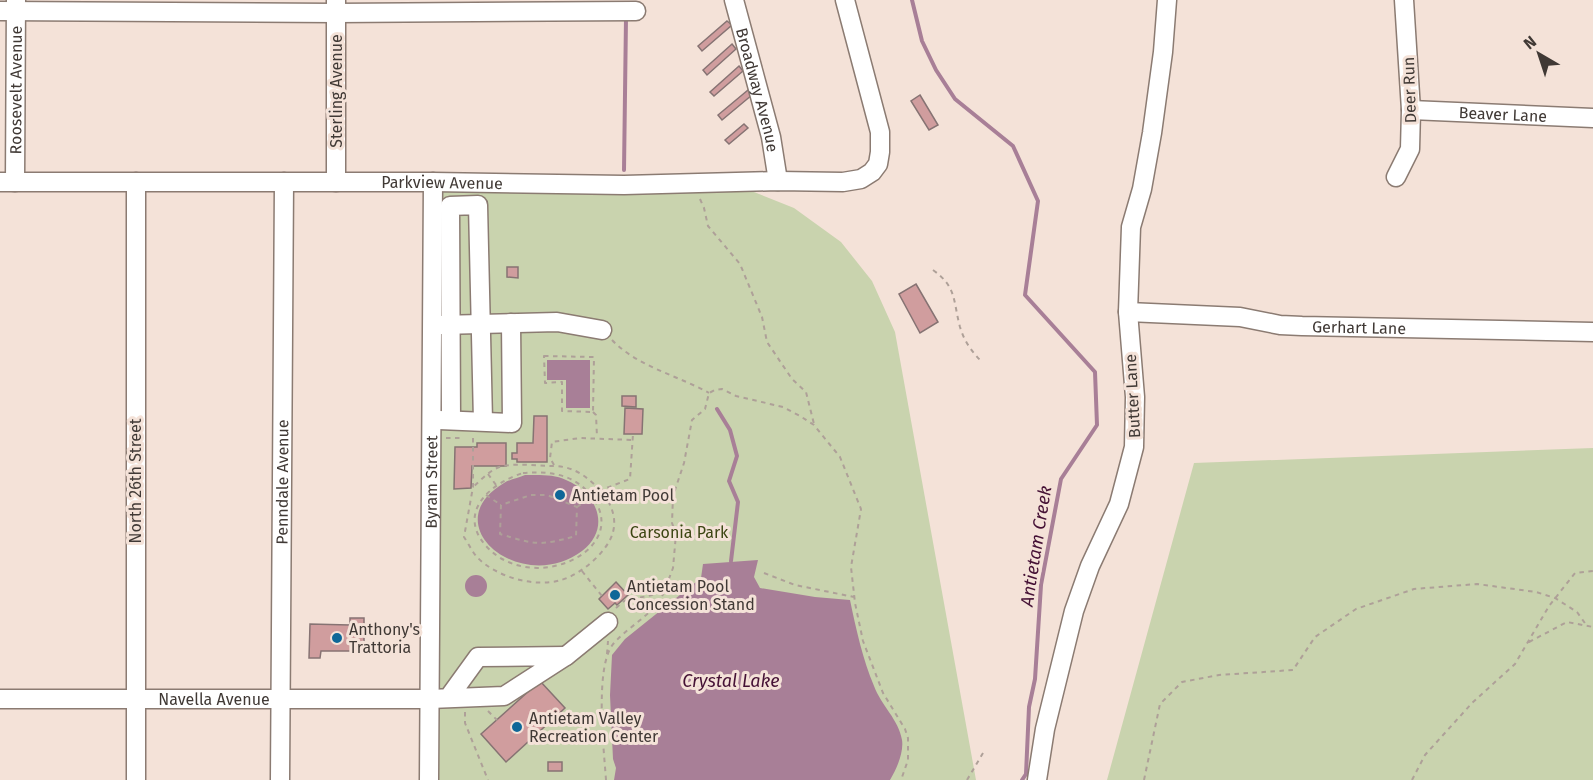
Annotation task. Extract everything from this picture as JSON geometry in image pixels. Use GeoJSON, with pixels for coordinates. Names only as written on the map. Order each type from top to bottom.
{"type":"FeatureCollection","features":[{"type":"Feature","properties":{"kind":"street","name":"Broadway Avenue"},"geometry":{"type":"LineString","coordinates":[[734,0],[771,137],[778,181]]}},
{"type":"Feature","properties":{"kind":"street","name":"Parkview Avenue"},"geometry":{"type":"LineString","coordinates":[[8,182],[433,182],[624,185],[778,181],[843,182],[861,179],[872,172],[878,164],[880,132],[845,0]]}},
{"type":"Feature","properties":{"kind":"street","name":"Butter Lane"},"geometry":{"type":"LineString","coordinates":[[1037,780],[1045,729],[1074,611],[1090,566],[1119,504],[1134,447],[1135,398],[1128,312],[1131,227],[1142,189],[1152,133],[1163,52],[1167,0]]}},
{"type":"Feature","properties":{"kind":"street","name":"Deer Run"},"geometry":{"type":"LineString","coordinates":[[1396,177],[1410,149],[1411,110],[1404,0]]}},
{"type":"Feature","properties":{"kind":"street"},"geometry":{"type":"LineString","coordinates":[[10,8],[336,6],[636,11]]}},
{"type":"Feature","properties":{"kind":"street","name":"Sterling Avenue"},"geometry":{"type":"LineString","coordinates":[[336,6],[336,182]]}},
{"type":"Feature","properties":{"kind":"street","name":"Roosevelt Avenue"},"geometry":{"type":"LineString","coordinates":[[8,182],[10,8]]}},
{"type":"Feature","properties":{"kind":"street","name":"Beaver Lane"},"geometry":{"type":"LineString","coordinates":[[1411,110],[1593,118]]}},
{"type":"Feature","properties":{"kind":"street","name":"North 26th Street"},"geometry":{"type":"LineString","coordinates":[[135,780],[136,182]]}},
{"type":"Feature","properties":{"kind":"street","name":"Penndale Avenue"},"geometry":{"type":"LineString","coordinates":[[280,780],[284,182]]}},
{"type":"Feature","properties":{"kind":"street","name":"Byram Street"},"geometry":{"type":"LineString","coordinates":[[429,780],[433,182]]}},
{"type":"Feature","properties":{"kind":"street"},"geometry":{"type":"LineString","coordinates":[[451,420],[450,206],[478,205],[483,422]]}},
{"type":"Feature","properties":{"kind":"street","name":"Gerhart Lane"},"geometry":{"type":"LineString","coordinates":[[1128,312],[1240,317],[1280,325],[1302,326],[1593,332]]}},
{"type":"Feature","properties":{"kind":"street"},"geometry":{"type":"LineString","coordinates":[[432,325],[557,322],[602,330]]}},
{"type":"Feature","properties":{"kind":"street"},"geometry":{"type":"LineString","coordinates":[[431,419],[513,423],[511,323]]}},
{"type":"Feature","properties":{"kind":"street","name":"Navella Avenue"},"geometry":{"type":"LineString","coordinates":[[0,699],[430,699],[504,696],[566,656],[612,612]]}},
{"type":"Feature","properties":{"kind":"street"},"geometry":{"type":"LineString","coordinates":[[457,697],[478,657],[566,656]]}},
{"type":"Feature","properties":{"kind":"path"},"geometry":{"type":"LineString","coordinates":[[692,183],[704,208],[708,226],[740,264],[762,317],[767,342],[792,379],[806,392],[814,425]]}},
{"type":"Feature","properties":{"kind":"path"},"geometry":{"type":"LineString","coordinates":[[933,270],[946,279],[955,299],[960,328],[970,349],[982,362]]}},
{"type":"Feature","properties":{"kind":"path"},"geometry":{"type":"LineString","coordinates":[[602,330],[623,351],[709,393]]}},
{"type":"Feature","properties":{"kind":"path"},"geometry":{"type":"LineString","coordinates":[[593,412],[562,411],[562,382],[545,383],[544,356],[594,357],[593,412],[596,415],[597,438]]}},
{"type":"Feature","properties":{"kind":"path"},"geometry":{"type":"LineString","coordinates":[[606,780],[603,691],[604,665],[607,654],[614,644],[662,599],[673,568],[676,534],[672,523],[673,496],[684,463],[692,420],[705,409],[709,393],[722,389],[736,396],[783,407],[800,416],[814,425],[840,457],[861,509],[851,567],[854,597],[863,641],[883,693],[908,738],[908,760],[901,780]]}},
{"type":"Feature","properties":{"kind":"path"},"geometry":{"type":"LineString","coordinates":[[577,507],[601,490],[630,479],[633,434]]}},
{"type":"Feature","properties":{"kind":"path"},"geometry":{"type":"LineString","coordinates":[[473,438],[473,487],[464,537],[477,556],[497,572],[526,582],[560,581],[582,571],[603,551],[613,532],[611,505],[601,490],[584,476],[565,466],[501,466],[473,487]]}},
{"type":"Feature","properties":{"kind":"path"},"geometry":{"type":"LineString","coordinates":[[555,466],[550,458],[552,442],[580,438],[633,440]]}},
{"type":"Feature","properties":{"kind":"path"},"geometry":{"type":"LineString","coordinates":[[532,466],[532,472]]}},
{"type":"Feature","properties":{"kind":"path"},"geometry":{"type":"LineString","coordinates":[[532,472],[562,476],[583,488],[592,497],[600,512],[600,530],[594,544],[571,562],[531,569],[516,565],[495,554],[477,534],[475,518],[484,494],[512,476],[532,472]]}},
{"type":"Feature","properties":{"kind":"path"},"geometry":{"type":"LineString","coordinates":[[488,474],[496,485]]}},
{"type":"Feature","properties":{"kind":"path"},"geometry":{"type":"LineString","coordinates":[[484,494],[501,505]]}},
{"type":"Feature","properties":{"kind":"path"},"geometry":{"type":"LineString","coordinates":[[501,505],[531,495],[547,495],[577,507]]}},
{"type":"Feature","properties":{"kind":"path"},"geometry":{"type":"LineString","coordinates":[[470,505],[477,508]]}},
{"type":"Feature","properties":{"kind":"path"},"geometry":{"type":"LineString","coordinates":[[501,505],[500,534],[530,544],[546,544],[576,536],[577,507]]}},
{"type":"Feature","properties":{"kind":"path"},"geometry":{"type":"LineString","coordinates":[[582,571],[602,596]]}},
{"type":"Feature","properties":{"kind":"path"},"geometry":{"type":"LineString","coordinates":[[1412,780],[1425,755],[1472,703],[1515,664],[1555,598],[1575,573],[1593,571]]}},
{"type":"Feature","properties":{"kind":"path"},"geometry":{"type":"LineString","coordinates":[[764,573],[795,585],[854,597]]}},
{"type":"Feature","properties":{"kind":"path"},"geometry":{"type":"LineString","coordinates":[[624,601],[652,594],[667,584]]}},
{"type":"Feature","properties":{"kind":"path"},"geometry":{"type":"LineString","coordinates":[[1144,780],[1160,704],[1182,682],[1219,675],[1293,670],[1315,637],[1356,609],[1414,589],[1477,584],[1536,592],[1555,598],[1576,612],[1587,626]]}},
{"type":"Feature","properties":{"kind":"path"},"geometry":{"type":"LineString","coordinates":[[1527,643],[1567,622],[1593,627]]}},
{"type":"Feature","properties":{"kind":"path"},"geometry":{"type":"LineString","coordinates":[[457,697],[488,780]]}},
{"type":"Feature","properties":{"kind":"path"},"geometry":{"type":"LineString","coordinates":[[967,780],[982,753]]}},
{"type":"Feature","properties":{"kind":"green space","name":"Carsonia Park"},"geometry":{"type":"Polygon","coordinates":[[[433,182],[749,190],[794,208],[841,242],[872,281],[895,332],[976,780],[429,780],[433,182]]]}},
{"type":"Feature","properties":{"kind":"green space"},"geometry":{"type":"Polygon","coordinates":[[[1593,448],[1593,780],[1107,780],[1194,463],[1593,448]]]}},
{"type":"Feature","properties":{"kind":"water"},"geometry":{"type":"Polygon","coordinates":[[[547,360],[590,360],[590,408],[566,408],[566,380],[547,380],[547,360]]]}},
{"type":"Feature","properties":{"kind":"water"},"geometry":{"type":"Polygon","coordinates":[[[525,475],[561,478],[577,486],[593,502],[597,512],[597,532],[582,551],[559,563],[535,565],[512,560],[494,550],[482,535],[478,518],[485,500],[504,483],[525,475]]]}},
{"type":"Feature","properties":{"kind":"water","name":"Crystal Lake"},"geometry":{"type":"Polygon","coordinates":[[[758,560],[754,577],[760,588],[850,600],[870,676],[902,740],[901,756],[890,780],[614,780],[616,768],[613,759],[610,695],[612,655],[625,639],[701,578],[703,564],[758,560]]]}},
{"type":"Feature","properties":{"kind":"water"},"geometry":{"type":"Polygon","coordinates":[[[472,575],[480,575],[487,582],[487,590],[480,597],[472,597],[465,590],[465,582],[472,575]]]}},
{"type":"Feature","properties":{"kind":"building"},"geometry":{"type":"Polygon","coordinates":[[[727,21],[732,25],[702,51],[698,46],[727,21]]]}},
{"type":"Feature","properties":{"kind":"building"},"geometry":{"type":"Polygon","coordinates":[[[732,44],[736,49],[707,75],[703,70],[732,44]]]}},
{"type":"Feature","properties":{"kind":"building"},"geometry":{"type":"Polygon","coordinates":[[[739,66],[743,71],[714,96],[710,92],[739,66]]]}},
{"type":"Feature","properties":{"kind":"building"},"geometry":{"type":"Polygon","coordinates":[[[748,90],[752,95],[722,120],[718,115],[748,90]]]}},
{"type":"Feature","properties":{"kind":"building"},"geometry":{"type":"Polygon","coordinates":[[[920,95],[938,125],[929,130],[911,101],[920,95]]]}},
{"type":"Feature","properties":{"kind":"building"},"geometry":{"type":"Polygon","coordinates":[[[744,124],[748,128],[729,144],[725,140],[744,124]]]}},
{"type":"Feature","properties":{"kind":"building"},"geometry":{"type":"Polygon","coordinates":[[[507,267],[518,267],[518,278],[507,277],[507,267]]]}},
{"type":"Feature","properties":{"kind":"building"},"geometry":{"type":"Polygon","coordinates":[[[916,284],[938,322],[920,333],[899,294],[916,284]]]}},
{"type":"Feature","properties":{"kind":"building"},"geometry":{"type":"Polygon","coordinates":[[[622,396],[636,396],[636,407],[622,406],[622,396]]]}},
{"type":"Feature","properties":{"kind":"building"},"geometry":{"type":"Polygon","coordinates":[[[625,408],[643,409],[642,434],[624,434],[625,408]]]}},
{"type":"Feature","properties":{"kind":"building"},"geometry":{"type":"Polygon","coordinates":[[[534,416],[547,416],[547,462],[517,462],[517,459],[512,459],[512,453],[517,453],[517,443],[533,443],[534,416]]]}},
{"type":"Feature","properties":{"kind":"building"},"geometry":{"type":"Polygon","coordinates":[[[477,443],[506,443],[506,466],[472,466],[471,488],[454,489],[455,447],[477,447],[477,443]]]}},
{"type":"Feature","properties":{"kind":"building","name":"Antietam Pool Concession Stand"},"geometry":{"type":"Polygon","coordinates":[[[616,582],[628,595],[617,605],[615,603],[608,609],[599,599],[616,582]]]}},
{"type":"Feature","properties":{"kind":"building","name":"Anthony's Trattoria"},"geometry":{"type":"Polygon","coordinates":[[[350,618],[364,618],[364,651],[321,651],[320,658],[309,658],[310,624],[350,625],[350,618]]]}},
{"type":"Feature","properties":{"kind":"building","name":"Antietam Valley Recreation Center"},"geometry":{"type":"Polygon","coordinates":[[[540,681],[565,708],[506,762],[481,734],[540,681]]]}},
{"type":"Feature","properties":{"kind":"building"},"geometry":{"type":"Polygon","coordinates":[[[548,762],[562,762],[562,771],[548,771],[548,762]]]}},
{"type":"Feature","properties":{"kind":"waterway","name":"Antietam Creek"},"geometry":{"type":"LineString","coordinates":[[912,0],[922,41],[936,70],[955,99],[1013,146],[1038,201],[1025,295],[1095,372],[1097,425],[1061,479],[1041,585],[1035,679],[1029,707],[1026,774],[1022,780]]}},
{"type":"Feature","properties":{"kind":"waterway"},"geometry":{"type":"LineString","coordinates":[[624,170],[626,18]]}},
{"type":"Feature","properties":{"kind":"waterway"},"geometry":{"type":"LineString","coordinates":[[717,409],[730,430],[737,456],[729,481],[738,502],[731,561]]}},
{"type":"Feature","properties":{"kind":"place","name":"Antietam Pool"},"geometry":{"type":"Point","coordinates":[560,495]}},
{"type":"Feature","properties":{"kind":"place","name":"Antietam Pool Concession Stand"},"geometry":{"type":"Point","coordinates":[615,595]}},
{"type":"Feature","properties":{"kind":"place","name":"Anthony's Trattoria"},"geometry":{"type":"Point","coordinates":[337,638]}},
{"type":"Feature","properties":{"kind":"place","name":"Antietam Valley Recreation Center"},"geometry":{"type":"Point","coordinates":[517,727]}}]}
